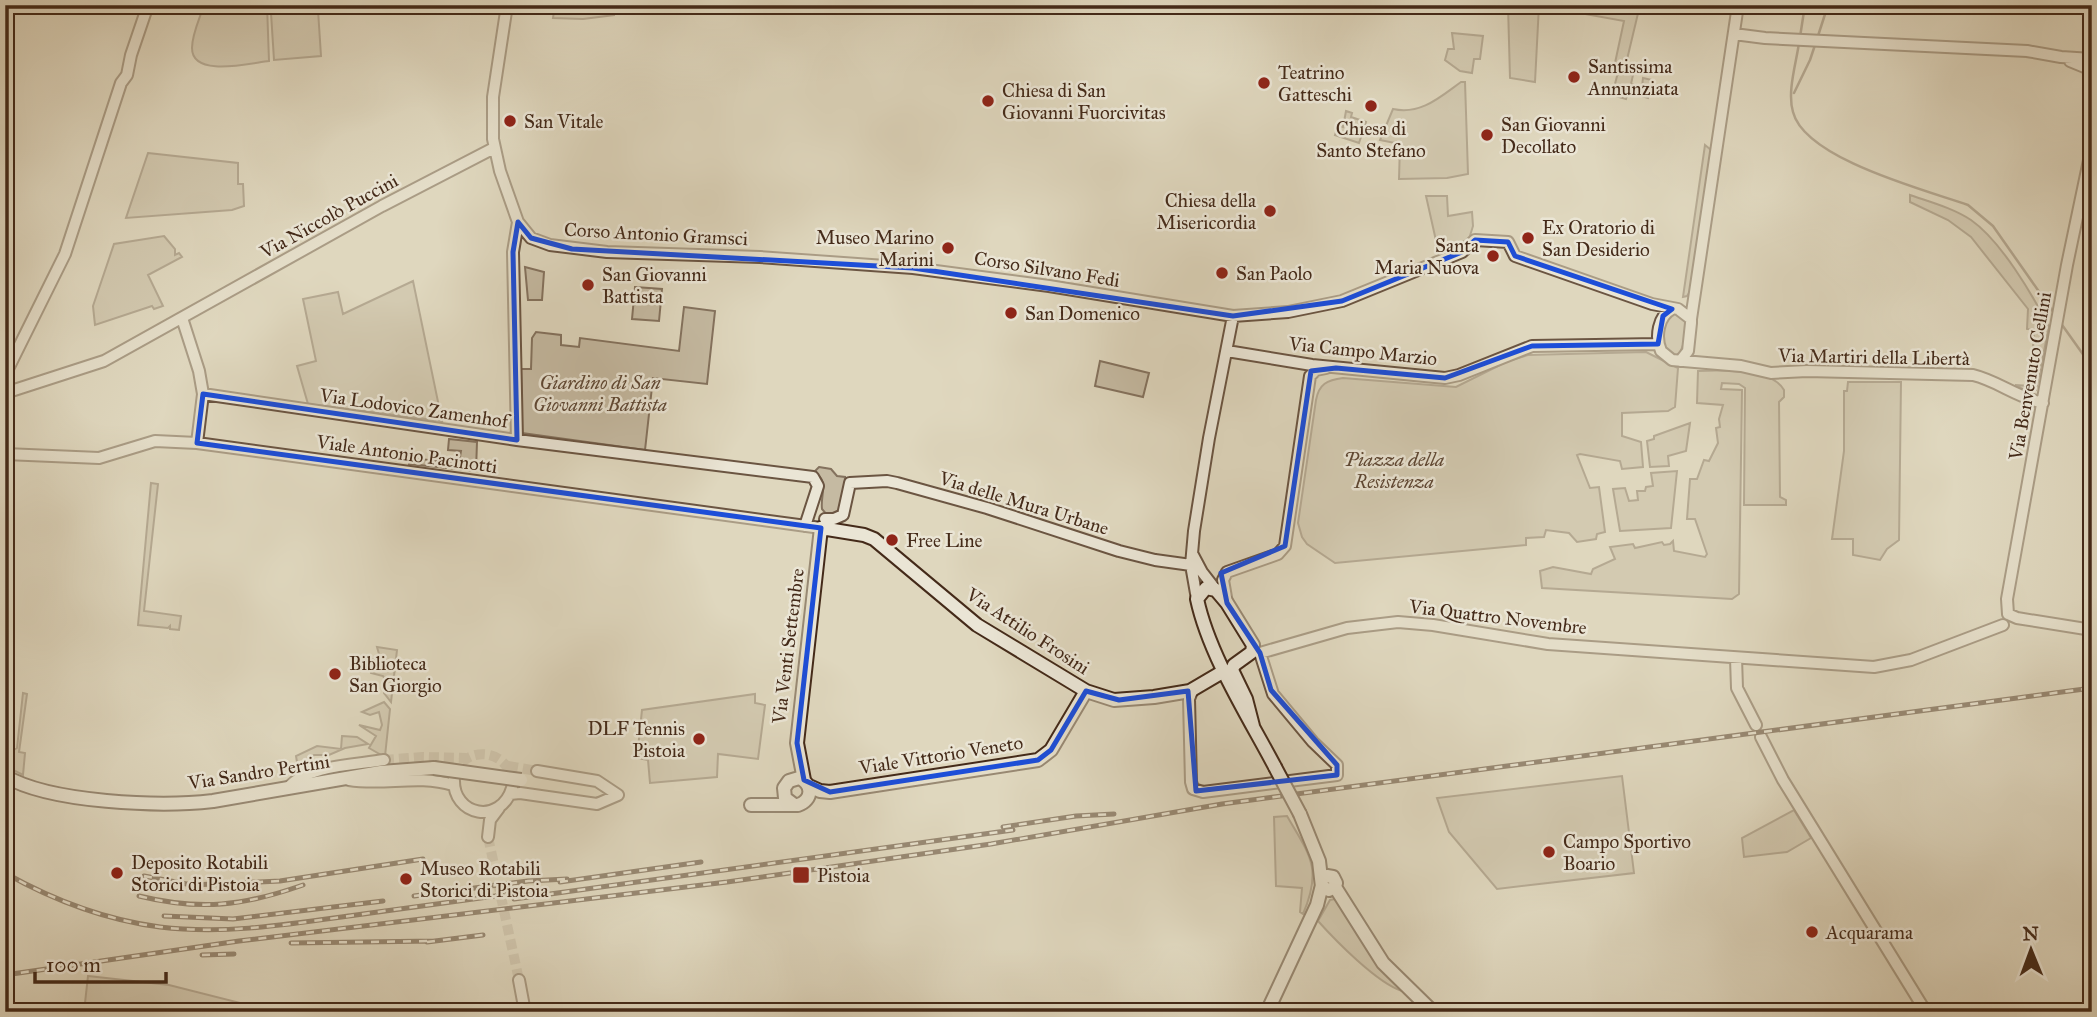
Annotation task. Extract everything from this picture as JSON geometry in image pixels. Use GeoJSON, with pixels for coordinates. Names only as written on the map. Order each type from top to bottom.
{"type":"FeatureCollection","features":[{"type":"Feature","properties":{"kind":"main road","name":"Via Attilio Frosini"},"geometry":{"type":"LineString","coordinates":[[827,524],[873,539],[977,625],[1086,691],[1119,701],[1188,693]]}},
{"type":"Feature","properties":{"kind":"main road","name":"Via Venti Settembre"},"geometry":{"type":"LineString","coordinates":[[806,783],[797,743],[827,524]]}},
{"type":"Feature","properties":{"kind":"main road"},"geometry":{"type":"LineString","coordinates":[[1188,693],[1228,671],[1244,659],[1260,653],[1216,590],[1205,589],[1197,599],[1228,671],[1253,726],[1300,814],[1330,883],[1384,963],[1432,1012]]}},
{"type":"Feature","properties":{"kind":"main road"},"geometry":{"type":"LineString","coordinates":[[1244,659],[1254,649],[1248,636]]}},
{"type":"Feature","properties":{"kind":"main road","name":"Viale Vittorio Veneto"},"geometry":{"type":"LineString","coordinates":[[806,783],[820,791],[830,792],[1038,760],[1051,750],[1086,691]]}},
{"type":"Feature","properties":{"kind":"main road","name":"Via Sandro Pertini"},"geometry":{"type":"LineString","coordinates":[[5,776],[28,786],[75,796],[168,803],[213,801],[405,769],[434,768],[514,787]]}},
{"type":"Feature","properties":{"kind":"main road"},"geometry":{"type":"LineString","coordinates":[[783,790],[751,805],[801,804],[807,800],[810,792],[806,783],[792,779],[786,783],[783,790],[785,798],[793,804]]}},
{"type":"Feature","properties":{"kind":"main road"},"geometry":{"type":"LineString","coordinates":[[1267,1012],[1314,910],[1330,883]]}},
{"type":"Feature","properties":{"kind":"street"},"geometry":{"type":"LineString","coordinates":[[5,375],[65,254],[121,83],[127,75],[148,5]]}},
{"type":"Feature","properties":{"kind":"street"},"geometry":{"type":"LineString","coordinates":[[507,5],[493,97],[494,148],[502,179],[519,222],[513,252],[517,440]]}},
{"type":"Feature","properties":{"kind":"street"},"geometry":{"type":"LineString","coordinates":[[1694,295],[1663,316],[1658,344],[1668,359],[1681,361],[1689,345],[1694,295],[1738,5]]}},
{"type":"Feature","properties":{"kind":"street"},"geometry":{"type":"LineString","coordinates":[[1734,34],[1794,40],[2027,51],[2092,59]]}},
{"type":"Feature","properties":{"kind":"street"},"geometry":{"type":"LineString","coordinates":[[2061,57],[2092,70]]}},
{"type":"Feature","properties":{"kind":"street","name":"Via Benvenuto Cellini"},"geometry":{"type":"LineString","coordinates":[[2005,622],[2055,332],[2092,146]]}},
{"type":"Feature","properties":{"kind":"street","name":"Via Niccolò Puccini"},"geometry":{"type":"LineString","coordinates":[[5,391],[100,363],[382,206],[494,148]]}},
{"type":"Feature","properties":{"kind":"street","name":"Corso Antonio Gramsci"},"geometry":{"type":"LineString","coordinates":[[519,222],[531,238],[572,249],[855,262]]}},
{"type":"Feature","properties":{"kind":"street","name":"Corso Silvano Fedi"},"geometry":{"type":"LineString","coordinates":[[855,262],[1038,284],[1233,316],[1288,312],[1342,301],[1462,252],[1475,240],[1508,242],[1515,256],[1675,309]]}},
{"type":"Feature","properties":{"kind":"street"},"geometry":{"type":"LineString","coordinates":[[1675,309],[1691,319]]}},
{"type":"Feature","properties":{"kind":"street"},"geometry":{"type":"LineString","coordinates":[[1197,599],[1192,559],[1209,438],[1233,316]]}},
{"type":"Feature","properties":{"kind":"street"},"geometry":{"type":"LineString","coordinates":[[182,318],[199,371],[203,394],[197,443]]}},
{"type":"Feature","properties":{"kind":"street","name":"Via Campo Marzio"},"geometry":{"type":"LineString","coordinates":[[1227,351],[1336,368],[1445,378],[1532,346],[1658,344]]}},
{"type":"Feature","properties":{"kind":"street"},"geometry":{"type":"LineString","coordinates":[[1689,345],[1694,359],[1700,362]]}},
{"type":"Feature","properties":{"kind":"street","name":"Via Martiri della Libertà"},"geometry":{"type":"LineString","coordinates":[[1681,361],[1741,366],[1770,373],[1973,375],[2021,397],[2043,402]]}},
{"type":"Feature","properties":{"kind":"street"},"geometry":{"type":"LineString","coordinates":[[5,391],[13,363]]}},
{"type":"Feature","properties":{"kind":"street"},"geometry":{"type":"LineString","coordinates":[[1227,603],[1223,580],[1227,572],[1278,554],[1285,546],[1310,376],[1321,368],[1336,368]]}},
{"type":"Feature","properties":{"kind":"street","name":"Via Lodovico Zamenhof"},"geometry":{"type":"LineString","coordinates":[[203,394],[517,440],[810,477],[818,482],[816,496]]}},
{"type":"Feature","properties":{"kind":"street","name":"Viale Antonio Pacinotti"},"geometry":{"type":"LineString","coordinates":[[5,454],[99,458],[155,441],[197,443],[805,526],[827,524]]}},
{"type":"Feature","properties":{"kind":"street","name":"Via delle Mura Urbane"},"geometry":{"type":"LineString","coordinates":[[827,524],[844,513],[848,487],[852,483],[890,481],[987,508],[1119,551],[1154,560],[1192,559]]}},
{"type":"Feature","properties":{"kind":"street"},"geometry":{"type":"LineString","coordinates":[[805,526],[816,496]]}},
{"type":"Feature","properties":{"kind":"street"},"geometry":{"type":"LineString","coordinates":[[816,496],[816,507],[827,524]]}},
{"type":"Feature","properties":{"kind":"street"},"geometry":{"type":"LineString","coordinates":[[1192,559],[1216,590]]}},
{"type":"Feature","properties":{"kind":"street"},"geometry":{"type":"LineString","coordinates":[[2005,622],[2037,621],[2092,630]]}},
{"type":"Feature","properties":{"kind":"street","name":"Via Quattro Novembre"},"geometry":{"type":"LineString","coordinates":[[1260,653],[1347,628],[1398,622],[1433,625],[1548,644],[1883,667],[1911,660],[2005,622]]}},
{"type":"Feature","properties":{"kind":"street"},"geometry":{"type":"LineString","coordinates":[[1188,693],[1191,782],[1196,790],[1203,792],[1337,775],[1337,765],[1313,742],[1271,690],[1260,653]]}},
{"type":"Feature","properties":{"kind":"street"},"geometry":{"type":"LineString","coordinates":[[1735,658],[1737,688],[1756,725]]}},
{"type":"Feature","properties":{"kind":"street"},"geometry":{"type":"LineString","coordinates":[[1761,737],[1803,813],[1926,1012]]}},
{"type":"Feature","properties":{"kind":"street"},"geometry":{"type":"LineString","coordinates":[[289,788],[298,778],[310,773],[384,760]]}},
{"type":"Feature","properties":{"kind":"street"},"geometry":{"type":"LineString","coordinates":[[339,778],[365,782],[427,779],[454,781],[458,799],[480,818],[488,837],[490,820],[514,787],[520,793],[597,804],[618,795],[597,781],[537,771]]}},
{"type":"Feature","properties":{"kind":"street"},"geometry":{"type":"LineString","coordinates":[[470,809],[488,812],[503,804]]}},
{"type":"Feature","properties":{"kind":"street"},"geometry":{"type":"LineString","coordinates":[[519,979],[525,1012]]}},
{"type":"Feature","properties":{"kind":"highlighted area"},"geometry":{"type":"Polygon","coordinates":[[[518,222],[531,238],[572,249],[913,268],[1233,316],[1342,301],[1462,252],[1475,240],[1508,242],[1515,256],[1672,309],[1663,316],[1658,344],[1532,346],[1445,378],[1336,368],[1311,371],[1285,546],[1221,573],[1227,603],[1260,653],[1271,690],[1337,765],[1337,775],[1196,791],[1188,691],[1119,700],[1086,691],[1051,750],[1038,760],[830,792],[804,780],[797,743],[821,528],[197,443],[203,394],[517,440],[513,252],[518,222]]]}},
{"type":"Feature","properties":{"kind":"green space"},"geometry":{"type":"Polygon","coordinates":[[[204,5],[267,5],[269,61],[236,66],[211,66],[201,63],[192,48],[204,5]]]}},
{"type":"Feature","properties":{"kind":"green space"},"geometry":{"type":"Polygon","coordinates":[[[555,5],[614,5],[614,15],[583,19],[553,18],[555,5]]]}},
{"type":"Feature","properties":{"kind":"green space"},"geometry":{"type":"Polygon","coordinates":[[[1508,5],[1539,5],[1535,82],[1510,78],[1508,5]]]}},
{"type":"Feature","properties":{"kind":"green space"},"geometry":{"type":"Polygon","coordinates":[[[1576,5],[1640,5],[1624,72],[1633,75],[1631,84],[1642,87],[1643,78],[1652,80],[1648,98],[1628,92],[1626,99],[1612,95],[1620,65],[1615,63],[1624,21],[1574,12],[1576,5]]]}},
{"type":"Feature","properties":{"kind":"green space"},"geometry":{"type":"Polygon","coordinates":[[[318,10],[321,56],[274,60],[271,13],[318,10]]]}},
{"type":"Feature","properties":{"kind":"green space"},"geometry":{"type":"Polygon","coordinates":[[[1452,33],[1483,36],[1480,59],[1474,59],[1472,73],[1460,71],[1445,60],[1448,49],[1454,49],[1452,33]]]}},
{"type":"Feature","properties":{"kind":"green space"},"geometry":{"type":"Polygon","coordinates":[[[1461,82],[1465,82],[1468,174],[1447,178],[1399,179],[1400,144],[1380,140],[1393,109],[1421,107],[1438,99],[1461,82]]]}},
{"type":"Feature","properties":{"kind":"green space"},"geometry":{"type":"Polygon","coordinates":[[[1346,111],[1352,113],[1351,117],[1366,122],[1359,143],[1335,135],[1338,126],[1343,127],[1346,111]]]}},
{"type":"Feature","properties":{"kind":"green space"},"geometry":{"type":"Polygon","coordinates":[[[1705,145],[1711,150],[1691,290],[1683,297],[1705,145]]]}},
{"type":"Feature","properties":{"kind":"green space"},"geometry":{"type":"Polygon","coordinates":[[[148,153],[238,163],[238,184],[243,184],[244,206],[232,210],[126,218],[148,153]]]}},
{"type":"Feature","properties":{"kind":"green space"},"geometry":{"type":"Polygon","coordinates":[[[1910,195],[1971,220],[2004,254],[2025,284],[2049,327],[2036,390],[2028,392],[2015,385],[2031,386],[2034,330],[2027,329],[2028,309],[1971,237],[1948,220],[1910,202],[1910,195]]]}},
{"type":"Feature","properties":{"kind":"green space"},"geometry":{"type":"Polygon","coordinates":[[[1426,196],[1447,196],[1448,216],[1472,212],[1473,226],[1469,239],[1439,254],[1426,196]]]}},
{"type":"Feature","properties":{"kind":"green space"},"geometry":{"type":"Polygon","coordinates":[[[164,236],[175,249],[175,255],[179,253],[182,257],[148,275],[163,306],[154,309],[152,306],[95,325],[93,306],[114,244],[164,236]]]}},
{"type":"Feature","properties":{"kind":"green space"},"geometry":{"type":"Polygon","coordinates":[[[525,267],[544,272],[542,300],[528,300],[525,267]]]}},
{"type":"Feature","properties":{"kind":"green space"},"geometry":{"type":"Polygon","coordinates":[[[413,281],[442,421],[308,404],[297,366],[316,361],[303,299],[338,292],[343,314],[413,281]]]}},
{"type":"Feature","properties":{"kind":"green space"},"geometry":{"type":"Polygon","coordinates":[[[635,287],[662,289],[659,321],[632,319],[635,287]]]}},
{"type":"Feature","properties":{"kind":"green space","name":"Giardino di San Giovanni Battista"},"geometry":{"type":"Polygon","coordinates":[[[684,307],[715,311],[707,384],[653,378],[645,450],[522,433],[521,369],[531,369],[532,338],[536,332],[561,335],[561,345],[579,347],[580,338],[679,351],[684,307]]]}},
{"type":"Feature","properties":{"kind":"green space"},"geometry":{"type":"Polygon","coordinates":[[[1678,312],[1686,318],[1686,329],[1683,345],[1676,359],[1662,346],[1666,321],[1678,312]]]}},
{"type":"Feature","properties":{"kind":"green space","name":"Piazza della Resistenza"},"geometry":{"type":"Polygon","coordinates":[[[1646,352],[1678,368],[1675,407],[1668,411],[1622,413],[1622,436],[1641,442],[1643,467],[1622,469],[1620,461],[1577,455],[1590,488],[1599,487],[1605,532],[1597,534],[1596,539],[1577,542],[1569,533],[1546,530],[1544,537],[1526,538],[1526,545],[1335,563],[1307,544],[1302,537],[1298,523],[1316,400],[1319,390],[1328,382],[1343,378],[1456,387],[1508,361],[1528,355],[1646,352]]]}},
{"type":"Feature","properties":{"kind":"green space"},"geometry":{"type":"Polygon","coordinates":[[[1100,361],[1149,373],[1143,397],[1095,386],[1100,361]]]}},
{"type":"Feature","properties":{"kind":"green space"},"geometry":{"type":"Polygon","coordinates":[[[1698,371],[1758,374],[1778,383],[1784,390],[1784,397],[1779,402],[1780,497],[1786,500],[1786,505],[1744,505],[1745,388],[1739,384],[1722,383],[1721,389],[1742,390],[1739,594],[1732,599],[1542,588],[1540,571],[1553,567],[1591,574],[1593,569],[1615,559],[1610,547],[1633,544],[1635,548],[1662,542],[1664,545],[1670,544],[1673,541],[1674,551],[1705,557],[1707,554],[1695,519],[1687,519],[1690,479],[1697,479],[1704,460],[1709,461],[1718,443],[1716,428],[1720,427],[1723,405],[1697,403],[1698,371]]]}},
{"type":"Feature","properties":{"kind":"green space"},"geometry":{"type":"Polygon","coordinates":[[[1848,382],[1901,382],[1899,540],[1887,549],[1880,560],[1853,555],[1853,539],[1832,539],[1844,451],[1844,391],[1847,391],[1848,382]]]}},
{"type":"Feature","properties":{"kind":"green space"},"geometry":{"type":"Polygon","coordinates":[[[1690,423],[1686,451],[1668,456],[1669,466],[1650,467],[1647,441],[1690,423]]]}},
{"type":"Feature","properties":{"kind":"green space"},"geometry":{"type":"Polygon","coordinates":[[[449,439],[477,442],[476,471],[409,464],[410,458],[459,463],[461,451],[448,450],[449,439]]]}},
{"type":"Feature","properties":{"kind":"green space"},"geometry":{"type":"Polygon","coordinates":[[[819,467],[831,469],[837,476],[845,477],[844,501],[837,514],[827,515],[822,509],[822,479],[814,472],[819,467]]]}},
{"type":"Feature","properties":{"kind":"green space"},"geometry":{"type":"Polygon","coordinates":[[[1677,471],[1671,528],[1620,531],[1613,489],[1625,488],[1629,501],[1638,500],[1637,491],[1645,491],[1646,487],[1653,486],[1651,473],[1677,471]]]}},
{"type":"Feature","properties":{"kind":"green space"},"geometry":{"type":"Polygon","coordinates":[[[151,483],[158,484],[144,611],[181,616],[179,630],[170,629],[170,626],[138,625],[151,483]]]}},
{"type":"Feature","properties":{"kind":"green space"},"geometry":{"type":"Polygon","coordinates":[[[377,647],[397,650],[391,702],[384,693],[387,683],[383,676],[371,673],[370,659],[381,661],[377,647]]]}},
{"type":"Feature","properties":{"kind":"green space"},"geometry":{"type":"Polygon","coordinates":[[[23,693],[27,694],[19,752],[25,753],[23,775],[5,766],[5,750],[12,751],[17,748],[23,693]]]}},
{"type":"Feature","properties":{"kind":"green space","name":"DLF Tennis Pistoia"},"geometry":{"type":"Polygon","coordinates":[[[755,694],[755,703],[765,705],[758,759],[718,754],[717,777],[650,783],[648,760],[637,758],[642,710],[755,694]]]}},
{"type":"Feature","properties":{"kind":"green space"},"geometry":{"type":"Polygon","coordinates":[[[384,702],[390,709],[383,756],[369,748],[376,736],[359,725],[380,730],[382,725],[379,712],[370,715],[362,712],[384,702]]]}},
{"type":"Feature","properties":{"kind":"green space"},"geometry":{"type":"Polygon","coordinates":[[[342,736],[357,737],[368,744],[345,748],[329,755],[314,755],[304,765],[297,762],[296,756],[317,746],[341,749],[342,736]]]}},
{"type":"Feature","properties":{"kind":"green space","name":"Campo Sportivo Boario"},"geometry":{"type":"Polygon","coordinates":[[[1622,776],[1634,873],[1497,889],[1449,832],[1437,798],[1622,776]]]}},
{"type":"Feature","properties":{"kind":"green space"},"geometry":{"type":"Polygon","coordinates":[[[1794,810],[1811,838],[1787,852],[1744,857],[1742,838],[1794,810]]]}},
{"type":"Feature","properties":{"kind":"green space"},"geometry":{"type":"Polygon","coordinates":[[[1287,816],[1302,841],[1313,873],[1303,914],[1300,912],[1302,888],[1276,886],[1274,817],[1287,816]]]}},
{"type":"Feature","properties":{"kind":"green space"},"geometry":{"type":"Polygon","coordinates":[[[1335,899],[1375,960],[1402,991],[1369,971],[1318,921],[1330,900],[1335,899]]]}},
{"type":"Feature","properties":{"kind":"green space"},"geometry":{"type":"Polygon","coordinates":[[[88,976],[169,985],[276,1012],[84,1012],[88,976]]]}},
{"type":"Feature","properties":{"kind":"waterway"},"geometry":{"type":"LineString","coordinates":[[1800,37],[1805,5]]}},
{"type":"Feature","properties":{"kind":"waterway"},"geometry":{"type":"LineString","coordinates":[[1817,39],[1828,5]]}},
{"type":"Feature","properties":{"kind":"waterway"},"geometry":{"type":"LineString","coordinates":[[1799,43],[1791,104],[1802,129],[1819,144],[1842,158],[1897,181],[1968,205],[1993,226],[2054,313]]}},
{"type":"Feature","properties":{"kind":"waterway"},"geometry":{"type":"LineString","coordinates":[[1794,93],[1815,45]]}},
{"type":"Feature","properties":{"kind":"waterway"},"geometry":{"type":"LineString","coordinates":[[2060,322],[2092,367]]}},
{"type":"Feature","properties":{"kind":"tunnel"},"geometry":{"type":"LineString","coordinates":[[454,775],[468,758],[478,754],[488,755],[505,764],[512,786]]}},
{"type":"Feature","properties":{"kind":"tunnel"},"geometry":{"type":"LineString","coordinates":[[384,760],[466,758]]}},
{"type":"Feature","properties":{"kind":"tunnel"},"geometry":{"type":"LineString","coordinates":[[508,766],[537,771]]}},
{"type":"Feature","properties":{"kind":"tunnel"},"geometry":{"type":"LineString","coordinates":[[488,837],[519,980]]}},
{"type":"Feature","properties":{"kind":"railway"},"geometry":{"type":"LineString","coordinates":[[5,975],[239,941],[727,882],[991,844],[1222,804],[2092,688]]}},
{"type":"Feature","properties":{"kind":"railway"},"geometry":{"type":"LineString","coordinates":[[1003,827],[1076,816],[1114,814]]}},
{"type":"Feature","properties":{"kind":"railway"},"geometry":{"type":"LineString","coordinates":[[514,899],[1013,830]]}},
{"type":"Feature","properties":{"kind":"railway"},"geometry":{"type":"LineString","coordinates":[[144,876],[192,885],[280,881],[423,859]]}},
{"type":"Feature","properties":{"kind":"railway"},"geometry":{"type":"LineString","coordinates":[[560,882],[701,862]]}},
{"type":"Feature","properties":{"kind":"railway"},"geometry":{"type":"LineString","coordinates":[[5,873],[42,892],[100,914],[160,927],[209,930],[283,925],[525,892]]}},
{"type":"Feature","properties":{"kind":"railway"},"geometry":{"type":"LineString","coordinates":[[414,896],[528,881],[567,879]]}},
{"type":"Feature","properties":{"kind":"railway"},"geometry":{"type":"LineString","coordinates":[[139,896],[182,904],[222,904],[261,898],[303,885]]}},
{"type":"Feature","properties":{"kind":"railway"},"geometry":{"type":"LineString","coordinates":[[164,916],[233,919],[383,901]]}},
{"type":"Feature","properties":{"kind":"railway"},"geometry":{"type":"LineString","coordinates":[[427,942],[483,935]]}},
{"type":"Feature","properties":{"kind":"railway"},"geometry":{"type":"LineString","coordinates":[[291,943],[435,941]]}},
{"type":"Feature","properties":{"kind":"railway"},"geometry":{"type":"LineString","coordinates":[[202,955],[234,954]]}},
{"type":"Feature","properties":{"kind":"place","name":"Santissima Annunziata"},"geometry":{"type":"Point","coordinates":[1574,77]}},
{"type":"Feature","properties":{"kind":"place","name":"Teatrino Gatteschi"},"geometry":{"type":"Point","coordinates":[1264,83]}},
{"type":"Feature","properties":{"kind":"place","name":"Chiesa di San Giovanni Fuorcivitas"},"geometry":{"type":"Point","coordinates":[988,101]}},
{"type":"Feature","properties":{"kind":"place","name":"Chiesa di Santo Stefano"},"geometry":{"type":"Point","coordinates":[1371,106]}},
{"type":"Feature","properties":{"kind":"place","name":"San Vitale"},"geometry":{"type":"Point","coordinates":[510,121]}},
{"type":"Feature","properties":{"kind":"place","name":"San Giovanni Decollato"},"geometry":{"type":"Point","coordinates":[1487,135]}},
{"type":"Feature","properties":{"kind":"place","name":"Chiesa della Misericordia"},"geometry":{"type":"Point","coordinates":[1270,211]}},
{"type":"Feature","properties":{"kind":"place","name":"Ex Oratorio di San Desiderio"},"geometry":{"type":"Point","coordinates":[1528,238]}},
{"type":"Feature","properties":{"kind":"place","name":"Museo Marino Marini"},"geometry":{"type":"Point","coordinates":[948,248]}},
{"type":"Feature","properties":{"kind":"place","name":"Santa Maria Nuova"},"geometry":{"type":"Point","coordinates":[1493,256]}},
{"type":"Feature","properties":{"kind":"place","name":"San Paolo"},"geometry":{"type":"Point","coordinates":[1222,273]}},
{"type":"Feature","properties":{"kind":"place","name":"San Giovanni Battista"},"geometry":{"type":"Point","coordinates":[588,285]}},
{"type":"Feature","properties":{"kind":"place","name":"San Domenico"},"geometry":{"type":"Point","coordinates":[1011,313]}},
{"type":"Feature","properties":{"kind":"place","name":"Free Line"},"geometry":{"type":"Point","coordinates":[892,540]}},
{"type":"Feature","properties":{"kind":"place","name":"Biblioteca San Giorgio"},"geometry":{"type":"Point","coordinates":[335,674]}},
{"type":"Feature","properties":{"kind":"place","name":"DLF Tennis Pistoia"},"geometry":{"type":"Point","coordinates":[699,739]}},
{"type":"Feature","properties":{"kind":"place","name":"Campo Sportivo Boario"},"geometry":{"type":"Point","coordinates":[1549,852]}},
{"type":"Feature","properties":{"kind":"place","name":"Deposito Rotabili Storici di Pistoia"},"geometry":{"type":"Point","coordinates":[117,873]}},
{"type":"Feature","properties":{"kind":"place","name":"Pistoia"},"geometry":{"type":"Point","coordinates":[801,875]}},
{"type":"Feature","properties":{"kind":"place","name":"Museo Rotabili Storici di Pistoia"},"geometry":{"type":"Point","coordinates":[406,879]}},
{"type":"Feature","properties":{"kind":"place","name":"Acquarama"},"geometry":{"type":"Point","coordinates":[1812,932]}}]}
